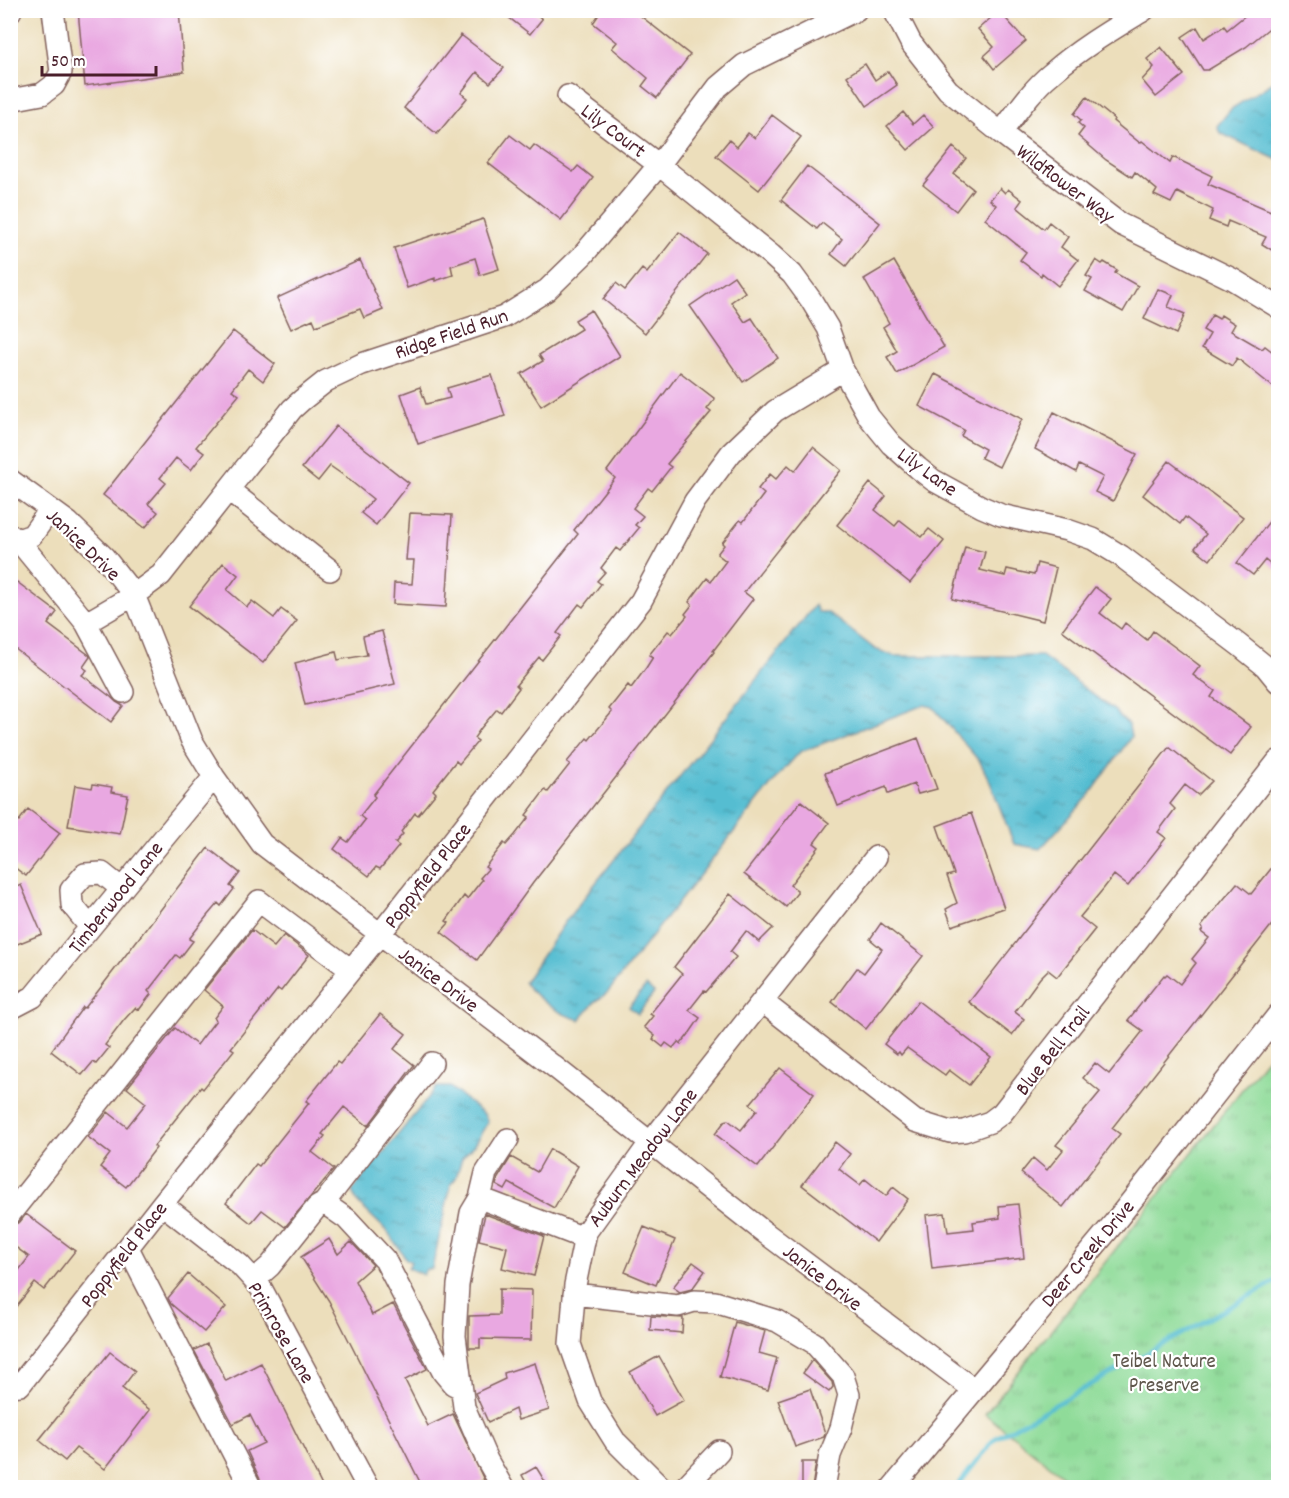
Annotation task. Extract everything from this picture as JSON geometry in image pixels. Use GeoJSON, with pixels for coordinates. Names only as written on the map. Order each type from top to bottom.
{"type":"FeatureCollection","features":[{"type":"Feature","properties":{"kind":"street"},"geometry":{"type":"LineString","coordinates":[[10,100],[42,94],[54,84],[61,72],[52,10]]}},
{"type":"Feature","properties":{"kind":"street","name":"Ridge Field Run"},"geometry":{"type":"LineString","coordinates":[[86,623],[161,576],[292,409],[326,381],[362,364],[505,316],[548,290],[583,255],[659,165],[718,87],[744,65],[856,10]]}},
{"type":"Feature","properties":{"kind":"street","name":"Wildflower Way"},"geometry":{"type":"LineString","coordinates":[[894,10],[911,44],[948,90],[1001,133],[1120,224],[1232,279],[1278,307]]}},
{"type":"Feature","properties":{"kind":"street"},"geometry":{"type":"LineString","coordinates":[[1001,133],[1051,73],[1144,10]]}},
{"type":"Feature","properties":{"kind":"street","name":"Lily Court"},"geometry":{"type":"LineString","coordinates":[[568,96],[659,165]]}},
{"type":"Feature","properties":{"kind":"street","name":"Lily Lane"},"geometry":{"type":"LineString","coordinates":[[659,165],[792,274],[828,328],[843,370],[869,417],[891,444],[933,480],[1001,515],[1055,526],[1093,539],[1121,556],[1245,650],[1278,682]]}},
{"type":"Feature","properties":{"kind":"street","name":"Poppyfield Place"},"geometry":{"type":"LineString","coordinates":[[10,1386],[20,1385],[162,1204],[380,934],[641,601],[695,501],[731,453],[775,411],[843,370]]}},
{"type":"Feature","properties":{"kind":"street","name":"Janice Drive"},"geometry":{"type":"LineString","coordinates":[[10,480],[69,524],[104,557],[134,595],[192,741],[214,777],[262,844],[556,1068],[867,1311],[973,1389]]}},
{"type":"Feature","properties":{"kind":"street"},"geometry":{"type":"LineString","coordinates":[[229,490],[330,570]]}},
{"type":"Feature","properties":{"kind":"street"},"geometry":{"type":"LineString","coordinates":[[14,537],[32,535],[50,510]]}},
{"type":"Feature","properties":{"kind":"street"},"geometry":{"type":"LineString","coordinates":[[14,537],[86,623],[123,692]]}},
{"type":"Feature","properties":{"kind":"street","name":"Blue Bell Trail"},"geometry":{"type":"LineString","coordinates":[[763,1002],[915,1121],[950,1132],[964,1131],[990,1122],[1013,1100],[1278,761]]}},
{"type":"Feature","properties":{"kind":"street","name":"Timberwood Lane"},"geometry":{"type":"LineString","coordinates":[[10,1009],[33,998],[214,777]]}},
{"type":"Feature","properties":{"kind":"street","name":"Auburn Meadow Lane"},"geometry":{"type":"LineString","coordinates":[[662,1488],[615,1441],[590,1401],[570,1344],[574,1294],[586,1232],[650,1143],[876,857]]}},
{"type":"Feature","properties":{"kind":"street"},"geometry":{"type":"LineString","coordinates":[[90,927],[72,905],[71,890],[85,874],[102,873],[122,889]]}},
{"type":"Feature","properties":{"kind":"street"},"geometry":{"type":"LineString","coordinates":[[10,1214],[259,901],[351,970]]}},
{"type":"Feature","properties":{"kind":"street","name":"Deer Creek Drive"},"geometry":{"type":"LineString","coordinates":[[892,1488],[1114,1223],[1278,1015]]}},
{"type":"Feature","properties":{"kind":"street"},"geometry":{"type":"LineString","coordinates":[[254,1280],[270,1266],[317,1207],[324,1203],[432,1063]]}},
{"type":"Feature","properties":{"kind":"street"},"geometry":{"type":"LineString","coordinates":[[503,1488],[487,1460],[464,1407],[455,1336],[458,1285],[471,1213],[480,1198],[486,1173],[508,1139]]}},
{"type":"Feature","properties":{"kind":"street"},"geometry":{"type":"LineString","coordinates":[[480,1198],[584,1238]]}},
{"type":"Feature","properties":{"kind":"street"},"geometry":{"type":"LineString","coordinates":[[324,1203],[347,1219],[385,1260],[442,1372],[453,1384],[461,1388]]}},
{"type":"Feature","properties":{"kind":"street","name":"Primrose Lane"},"geometry":{"type":"LineString","coordinates":[[162,1204],[240,1264],[261,1288],[368,1488]]}},
{"type":"Feature","properties":{"kind":"street"},"geometry":{"type":"LineString","coordinates":[[128,1248],[251,1488]]}},
{"type":"Feature","properties":{"kind":"street"},"geometry":{"type":"LineString","coordinates":[[574,1294],[678,1306],[694,1301],[715,1302],[777,1321],[814,1343],[843,1376],[849,1395],[841,1428],[830,1455],[824,1488]]}},
{"type":"Feature","properties":{"kind":"street"},"geometry":{"type":"LineString","coordinates":[[684,1488],[719,1451]]}},
{"type":"Feature","properties":{"kind":"green space","name":"Teibel Nature Preserve"},"geometry":{"type":"Polygon","coordinates":[[[1278,1044],[1278,1487],[1077,1487],[985,1414],[1278,1044]]]}},
{"type":"Feature","properties":{"kind":"water"},"geometry":{"type":"Polygon","coordinates":[[[1278,79],[1278,160],[1220,133],[1217,126],[1231,109],[1278,79]]]}},
{"type":"Feature","properties":{"kind":"water"},"geometry":{"type":"Polygon","coordinates":[[[815,605],[818,612],[827,612],[875,649],[894,656],[1042,656],[1115,711],[1129,726],[1131,737],[1089,796],[1040,849],[1014,844],[980,762],[933,707],[924,705],[800,752],[777,777],[608,992],[594,1003],[580,1020],[549,1006],[524,983],[565,922],[815,605]]]}},
{"type":"Feature","properties":{"kind":"water"},"geometry":{"type":"Polygon","coordinates":[[[646,986],[654,993],[638,1014],[629,1007],[646,986]]]}},
{"type":"Feature","properties":{"kind":"water"},"geometry":{"type":"Polygon","coordinates":[[[437,1087],[450,1087],[485,1115],[488,1122],[474,1145],[462,1158],[456,1178],[451,1184],[432,1269],[426,1269],[423,1275],[408,1268],[411,1262],[406,1259],[387,1231],[357,1202],[352,1191],[437,1087]]]}},
{"type":"Feature","properties":{"kind":"building"},"geometry":{"type":"Polygon","coordinates":[[[78,10],[179,10],[184,72],[85,86],[78,10]]]}},
{"type":"Feature","properties":{"kind":"building"},"geometry":{"type":"Polygon","coordinates":[[[499,10],[532,10],[542,19],[530,34],[499,10]]]}},
{"type":"Feature","properties":{"kind":"building"},"geometry":{"type":"Polygon","coordinates":[[[602,10],[633,10],[690,55],[657,98],[642,86],[648,78],[612,48],[617,42],[593,23],[602,10]]]}},
{"type":"Feature","properties":{"kind":"building"},"geometry":{"type":"Polygon","coordinates":[[[1252,10],[1278,10],[1278,21],[1246,47],[1208,70],[1203,70],[1182,37],[1197,27],[1204,39],[1224,26],[1227,30],[1252,10]]]}},
{"type":"Feature","properties":{"kind":"building"},"geometry":{"type":"Polygon","coordinates":[[[999,11],[1026,41],[994,69],[984,56],[994,47],[978,29],[999,11]]]}},
{"type":"Feature","properties":{"kind":"building"},"geometry":{"type":"Polygon","coordinates":[[[461,35],[504,68],[490,83],[477,72],[461,93],[467,98],[437,134],[404,108],[461,35]]]}},
{"type":"Feature","properties":{"kind":"building"},"geometry":{"type":"Polygon","coordinates":[[[1161,47],[1184,75],[1156,97],[1142,80],[1154,67],[1147,59],[1161,47]]]}},
{"type":"Feature","properties":{"kind":"building"},"geometry":{"type":"Polygon","coordinates":[[[865,64],[875,80],[888,71],[897,85],[867,106],[847,76],[865,64]]]}},
{"type":"Feature","properties":{"kind":"building"},"geometry":{"type":"Polygon","coordinates":[[[1087,97],[1140,143],[1142,141],[1170,163],[1173,157],[1212,176],[1208,184],[1278,214],[1278,254],[1262,244],[1266,237],[1228,221],[1226,227],[1209,220],[1213,210],[1177,192],[1171,203],[1154,195],[1157,190],[1135,172],[1132,177],[1106,160],[1078,136],[1084,128],[1078,123],[1081,120],[1074,114],[1087,97]]]}},
{"type":"Feature","properties":{"kind":"building"},"geometry":{"type":"Polygon","coordinates":[[[903,112],[913,124],[923,115],[934,127],[908,150],[887,126],[903,112]]]}},
{"type":"Feature","properties":{"kind":"building"},"geometry":{"type":"Polygon","coordinates":[[[772,115],[801,137],[759,190],[716,156],[729,140],[737,147],[748,133],[755,138],[772,115]]]}},
{"type":"Feature","properties":{"kind":"building"},"geometry":{"type":"Polygon","coordinates":[[[510,135],[530,150],[534,145],[573,172],[578,166],[593,178],[561,220],[488,163],[510,135]]]}},
{"type":"Feature","properties":{"kind":"building"},"geometry":{"type":"Polygon","coordinates":[[[953,147],[966,158],[954,174],[973,189],[956,211],[923,185],[953,147]]]}},
{"type":"Feature","properties":{"kind":"building"},"geometry":{"type":"Polygon","coordinates":[[[807,166],[880,223],[846,266],[831,254],[842,239],[822,223],[817,229],[781,200],[807,166]]]}},
{"type":"Feature","properties":{"kind":"building"},"geometry":{"type":"Polygon","coordinates":[[[1000,188],[1005,193],[1008,189],[1022,200],[1017,207],[1044,229],[1049,222],[1068,237],[1061,247],[1078,260],[1058,286],[1020,260],[1026,252],[985,219],[996,205],[990,200],[1000,188]]]}},
{"type":"Feature","properties":{"kind":"building"},"geometry":{"type":"Polygon","coordinates":[[[483,219],[499,269],[480,275],[475,258],[451,266],[453,275],[435,281],[435,278],[407,288],[394,248],[483,219]]]}},
{"type":"Feature","properties":{"kind":"building"},"geometry":{"type":"Polygon","coordinates":[[[679,232],[707,254],[645,333],[603,299],[616,283],[625,290],[642,269],[647,273],[679,232]]]}},
{"type":"Feature","properties":{"kind":"building"},"geometry":{"type":"Polygon","coordinates":[[[360,260],[383,310],[364,318],[360,309],[316,326],[313,319],[291,329],[277,298],[360,260]]]}},
{"type":"Feature","properties":{"kind":"building"},"geometry":{"type":"Polygon","coordinates":[[[1096,260],[1117,270],[1115,273],[1138,286],[1123,312],[1085,291],[1092,279],[1086,276],[1096,260]]]}},
{"type":"Feature","properties":{"kind":"building"},"geometry":{"type":"Polygon","coordinates":[[[894,261],[944,347],[897,374],[887,357],[897,351],[883,327],[889,323],[864,279],[894,261]]]}},
{"type":"Feature","properties":{"kind":"building"},"geometry":{"type":"Polygon","coordinates":[[[734,276],[745,292],[731,302],[745,322],[752,318],[778,358],[743,382],[690,306],[734,276]]]}},
{"type":"Feature","properties":{"kind":"building"},"geometry":{"type":"Polygon","coordinates":[[[1158,289],[1173,295],[1168,307],[1185,314],[1176,334],[1144,319],[1158,289]]]}},
{"type":"Feature","properties":{"kind":"building"},"geometry":{"type":"Polygon","coordinates":[[[591,310],[620,356],[541,406],[521,374],[543,361],[539,355],[581,329],[575,320],[591,310]]]}},
{"type":"Feature","properties":{"kind":"building"},"geometry":{"type":"Polygon","coordinates":[[[1212,315],[1219,319],[1221,315],[1235,324],[1231,331],[1262,349],[1265,346],[1278,356],[1278,391],[1237,358],[1232,366],[1202,348],[1210,334],[1203,330],[1212,315]]]}},
{"type":"Feature","properties":{"kind":"building"},"geometry":{"type":"Polygon","coordinates":[[[233,331],[275,364],[263,381],[248,369],[232,390],[239,395],[196,447],[204,453],[191,470],[176,458],[160,478],[166,483],[148,504],[158,512],[145,528],[103,495],[233,331]]]}},
{"type":"Feature","properties":{"kind":"building"},"geometry":{"type":"Polygon","coordinates":[[[680,372],[715,399],[707,409],[711,412],[667,464],[671,467],[652,491],[648,488],[633,508],[643,516],[635,525],[639,528],[620,551],[616,548],[601,568],[605,572],[597,581],[601,584],[583,607],[579,604],[557,633],[561,636],[542,660],[539,657],[516,685],[519,688],[501,712],[497,709],[481,728],[474,738],[478,741],[459,764],[456,761],[433,790],[436,793],[418,815],[415,813],[395,843],[399,846],[380,869],[376,867],[369,876],[334,849],[342,838],[348,842],[365,820],[360,816],[375,797],[373,795],[578,534],[574,530],[615,478],[607,471],[680,372]]]}},
{"type":"Feature","properties":{"kind":"building"},"geometry":{"type":"Polygon","coordinates":[[[935,374],[1022,419],[999,467],[981,458],[985,449],[961,436],[964,430],[919,406],[935,374]]]}},
{"type":"Feature","properties":{"kind":"building"},"geometry":{"type":"Polygon","coordinates":[[[492,375],[505,416],[418,444],[401,394],[420,387],[426,404],[450,398],[447,388],[492,375]]]}},
{"type":"Feature","properties":{"kind":"building"},"geometry":{"type":"Polygon","coordinates":[[[1054,412],[1137,454],[1113,501],[1095,492],[1103,477],[1079,465],[1076,472],[1035,449],[1054,412]]]}},
{"type":"Feature","properties":{"kind":"building"},"geometry":{"type":"Polygon","coordinates":[[[336,426],[409,483],[376,525],[361,513],[373,499],[343,475],[330,466],[318,481],[302,468],[336,426]]]}},
{"type":"Feature","properties":{"kind":"building"},"geometry":{"type":"Polygon","coordinates":[[[813,447],[841,470],[744,592],[753,599],[714,652],[533,883],[477,960],[441,932],[449,923],[446,921],[464,896],[467,899],[482,880],[480,878],[488,869],[485,867],[504,843],[506,845],[515,835],[529,817],[526,815],[545,790],[548,792],[570,764],[567,762],[612,712],[609,709],[628,685],[631,688],[653,657],[649,655],[668,631],[672,634],[687,616],[685,614],[692,605],[689,602],[707,578],[711,581],[726,561],[717,554],[724,545],[722,543],[740,520],[743,522],[764,494],[758,489],[770,474],[776,479],[788,465],[795,471],[813,447]]]}},
{"type":"Feature","properties":{"kind":"building"},"geometry":{"type":"Polygon","coordinates":[[[1169,461],[1243,517],[1210,560],[1195,548],[1206,534],[1185,517],[1180,524],[1143,495],[1169,461]]]}},
{"type":"Feature","properties":{"kind":"building"},"geometry":{"type":"Polygon","coordinates":[[[870,483],[886,496],[875,510],[895,526],[900,520],[922,537],[929,529],[944,541],[910,583],[837,525],[870,483]]]}},
{"type":"Feature","properties":{"kind":"building"},"geometry":{"type":"Polygon","coordinates":[[[410,513],[452,515],[446,607],[393,604],[394,583],[412,584],[414,560],[406,560],[410,513]]]}},
{"type":"Feature","properties":{"kind":"building"},"geometry":{"type":"Polygon","coordinates":[[[1271,519],[1278,525],[1278,571],[1265,560],[1253,575],[1237,563],[1271,519]]]}},
{"type":"Feature","properties":{"kind":"building"},"geometry":{"type":"Polygon","coordinates":[[[965,547],[985,552],[980,570],[1005,576],[1007,569],[1034,575],[1037,563],[1056,568],[1043,621],[952,599],[965,547]]]}},
{"type":"Feature","properties":{"kind":"building"},"geometry":{"type":"Polygon","coordinates":[[[223,563],[238,575],[227,590],[247,607],[252,601],[274,618],[281,609],[297,621],[263,663],[189,606],[223,563]]]}},
{"type":"Feature","properties":{"kind":"building"},"geometry":{"type":"Polygon","coordinates":[[[17,582],[57,612],[48,624],[89,655],[83,667],[87,670],[82,675],[123,706],[111,722],[10,645],[10,590],[17,582]]]}},
{"type":"Feature","properties":{"kind":"building"},"geometry":{"type":"Polygon","coordinates":[[[1095,587],[1111,599],[1100,613],[1121,629],[1125,623],[1147,640],[1153,631],[1191,659],[1200,666],[1193,675],[1215,691],[1211,697],[1251,727],[1230,755],[1062,630],[1095,587]]]}},
{"type":"Feature","properties":{"kind":"building"},"geometry":{"type":"Polygon","coordinates":[[[382,631],[395,684],[305,705],[295,663],[336,652],[338,660],[367,655],[363,636],[382,631]]]}},
{"type":"Feature","properties":{"kind":"building"},"geometry":{"type":"Polygon","coordinates":[[[918,738],[937,789],[918,794],[914,784],[888,794],[886,787],[838,806],[825,773],[918,738]]]}},
{"type":"Feature","properties":{"kind":"building"},"geometry":{"type":"Polygon","coordinates":[[[1169,747],[1212,781],[1198,795],[1185,785],[1170,804],[1175,809],[1158,832],[1166,838],[1128,886],[1114,875],[1080,917],[1095,929],[1057,977],[1048,970],[1040,978],[1015,1012],[1024,1019],[1012,1035],[969,1002],[1169,747]]]}},
{"type":"Feature","properties":{"kind":"building"},"geometry":{"type":"Polygon","coordinates":[[[93,784],[112,787],[111,792],[128,795],[120,834],[68,826],[75,785],[92,788],[93,784]]]}},
{"type":"Feature","properties":{"kind":"building"},"geometry":{"type":"Polygon","coordinates":[[[801,801],[829,823],[814,843],[819,847],[790,885],[797,890],[797,893],[786,907],[744,874],[801,801]]]}},
{"type":"Feature","properties":{"kind":"building"},"geometry":{"type":"Polygon","coordinates":[[[28,809],[60,833],[26,876],[10,864],[10,814],[19,821],[28,809]]]}},
{"type":"Feature","properties":{"kind":"building"},"geometry":{"type":"Polygon","coordinates":[[[971,813],[1004,908],[952,926],[946,909],[957,903],[947,876],[954,874],[937,826],[971,813]]]}},
{"type":"Feature","properties":{"kind":"building"},"geometry":{"type":"Polygon","coordinates":[[[208,848],[240,873],[230,886],[234,889],[221,906],[218,903],[189,939],[193,941],[180,958],[176,955],[148,991],[151,994],[139,1010],[135,1008],[124,1020],[105,1045],[109,1048],[96,1064],[93,1062],[82,1075],[51,1051],[208,848]]]}},
{"type":"Feature","properties":{"kind":"building"},"geometry":{"type":"Polygon","coordinates":[[[1278,860],[1278,917],[1112,1128],[1120,1134],[1063,1207],[1021,1173],[1033,1158],[1047,1170],[1063,1150],[1056,1145],[1100,1092],[1083,1078],[1095,1063],[1109,1074],[1143,1031],[1128,1020],[1164,975],[1167,974],[1180,984],[1196,963],[1192,959],[1209,938],[1201,932],[1203,929],[1201,927],[1237,883],[1251,894],[1278,860]]]}},
{"type":"Feature","properties":{"kind":"building"},"geometry":{"type":"Polygon","coordinates":[[[21,885],[42,934],[10,947],[10,890],[21,885]]]}},
{"type":"Feature","properties":{"kind":"building"},"geometry":{"type":"Polygon","coordinates":[[[730,894],[773,928],[759,942],[746,931],[730,952],[736,957],[689,1010],[700,1018],[689,1034],[681,1044],[678,1042],[673,1048],[666,1043],[663,1047],[644,1027],[653,1016],[650,1014],[682,974],[674,967],[730,894]]]}},
{"type":"Feature","properties":{"kind":"building"},"geometry":{"type":"Polygon","coordinates":[[[881,923],[923,956],[866,1029],[832,1002],[857,968],[864,973],[882,949],[870,939],[881,923]]]}},
{"type":"Feature","properties":{"kind":"building"},"geometry":{"type":"Polygon","coordinates":[[[252,930],[274,947],[284,935],[309,955],[281,991],[278,989],[231,1048],[234,1050],[154,1146],[156,1148],[126,1187],[100,1167],[110,1154],[88,1137],[108,1112],[127,1127],[146,1103],[127,1088],[175,1028],[197,1045],[216,1020],[214,1018],[223,1006],[204,990],[252,930]]]}},
{"type":"Feature","properties":{"kind":"building"},"geometry":{"type":"Polygon","coordinates":[[[918,1001],[991,1057],[969,1085],[949,1070],[945,1075],[907,1048],[901,1055],[884,1044],[918,1001]]]}},
{"type":"Feature","properties":{"kind":"building"},"geometry":{"type":"Polygon","coordinates":[[[380,1014],[406,1034],[394,1049],[414,1065],[368,1126],[344,1107],[322,1134],[325,1136],[312,1152],[334,1169],[285,1227],[262,1210],[251,1223],[226,1203],[256,1164],[259,1166],[309,1103],[306,1101],[337,1062],[340,1064],[380,1014]]]}},
{"type":"Feature","properties":{"kind":"building"},"geometry":{"type":"Polygon","coordinates":[[[780,1068],[814,1094],[758,1167],[715,1134],[728,1120],[741,1130],[757,1110],[750,1104],[780,1068]]]}},
{"type":"Feature","properties":{"kind":"building"},"geometry":{"type":"Polygon","coordinates":[[[835,1142],[850,1154],[839,1169],[860,1185],[865,1179],[886,1196],[893,1187],[908,1199],[876,1242],[802,1185],[835,1142]]]}},
{"type":"Feature","properties":{"kind":"building"},"geometry":{"type":"Polygon","coordinates":[[[550,1149],[578,1166],[554,1208],[509,1183],[505,1190],[496,1185],[511,1157],[537,1172],[550,1149]]]}},
{"type":"Feature","properties":{"kind":"building"},"geometry":{"type":"Polygon","coordinates":[[[1018,1204],[1024,1258],[932,1269],[926,1215],[945,1213],[948,1232],[974,1229],[973,1222],[1000,1218],[999,1206],[1018,1204]]]}},
{"type":"Feature","properties":{"kind":"building"},"geometry":{"type":"Polygon","coordinates":[[[26,1214],[75,1251],[44,1290],[35,1283],[10,1314],[10,1282],[29,1257],[10,1243],[10,1226],[20,1222],[26,1214]]]}},
{"type":"Feature","properties":{"kind":"building"},"geometry":{"type":"Polygon","coordinates":[[[485,1214],[544,1236],[534,1276],[502,1268],[507,1247],[479,1240],[485,1214]]]}},
{"type":"Feature","properties":{"kind":"building"},"geometry":{"type":"Polygon","coordinates":[[[644,1227],[675,1240],[656,1285],[625,1272],[644,1227]]]}},
{"type":"Feature","properties":{"kind":"building"},"geometry":{"type":"Polygon","coordinates":[[[329,1239],[338,1254],[351,1242],[373,1265],[355,1281],[372,1315],[393,1304],[427,1369],[405,1380],[428,1426],[453,1414],[484,1480],[468,1488],[423,1488],[329,1301],[301,1257],[329,1239]]]}},
{"type":"Feature","properties":{"kind":"building"},"geometry":{"type":"Polygon","coordinates":[[[693,1262],[705,1271],[692,1289],[680,1292],[673,1287],[693,1262]]]}},
{"type":"Feature","properties":{"kind":"building"},"geometry":{"type":"Polygon","coordinates":[[[188,1274],[226,1307],[204,1332],[171,1304],[168,1298],[188,1274]]]}},
{"type":"Feature","properties":{"kind":"building"},"geometry":{"type":"Polygon","coordinates":[[[499,1289],[532,1290],[531,1340],[480,1339],[480,1348],[469,1348],[469,1316],[499,1315],[499,1289]]]}},
{"type":"Feature","properties":{"kind":"building"},"geometry":{"type":"Polygon","coordinates":[[[651,1316],[683,1318],[682,1333],[650,1330],[651,1316]]]}},
{"type":"Feature","properties":{"kind":"building"},"geometry":{"type":"Polygon","coordinates":[[[735,1322],[765,1331],[759,1353],[777,1358],[768,1390],[720,1377],[735,1322]]]}},
{"type":"Feature","properties":{"kind":"building"},"geometry":{"type":"Polygon","coordinates":[[[207,1344],[226,1381],[261,1363],[323,1488],[264,1488],[247,1451],[264,1443],[250,1415],[233,1424],[194,1350],[207,1344]]]}},
{"type":"Feature","properties":{"kind":"building"},"geometry":{"type":"Polygon","coordinates":[[[110,1352],[135,1371],[122,1388],[150,1410],[105,1469],[76,1448],[65,1461],[39,1440],[110,1352]]]}},
{"type":"Feature","properties":{"kind":"building"},"geometry":{"type":"Polygon","coordinates":[[[659,1356],[684,1400],[655,1416],[630,1372],[659,1356]]]}},
{"type":"Feature","properties":{"kind":"building"},"geometry":{"type":"Polygon","coordinates":[[[812,1360],[832,1382],[833,1387],[829,1392],[803,1373],[812,1360]]]}},
{"type":"Feature","properties":{"kind":"building"},"geometry":{"type":"Polygon","coordinates":[[[535,1363],[549,1410],[518,1420],[515,1409],[488,1422],[475,1393],[505,1379],[504,1373],[535,1363]]]}},
{"type":"Feature","properties":{"kind":"building"},"geometry":{"type":"Polygon","coordinates":[[[810,1389],[825,1433],[824,1437],[795,1447],[778,1400],[810,1389]]]}},
{"type":"Feature","properties":{"kind":"building"},"geometry":{"type":"Polygon","coordinates":[[[802,1462],[816,1462],[812,1488],[802,1488],[802,1462]]]}},
{"type":"Feature","properties":{"kind":"building"},"geometry":{"type":"Polygon","coordinates":[[[536,1467],[549,1488],[529,1488],[522,1475],[536,1467]]]}},
{"type":"Feature","properties":{"kind":"waterway"},"geometry":{"type":"LineString","coordinates":[[956,1488],[994,1439],[1278,1280]]}}]}
